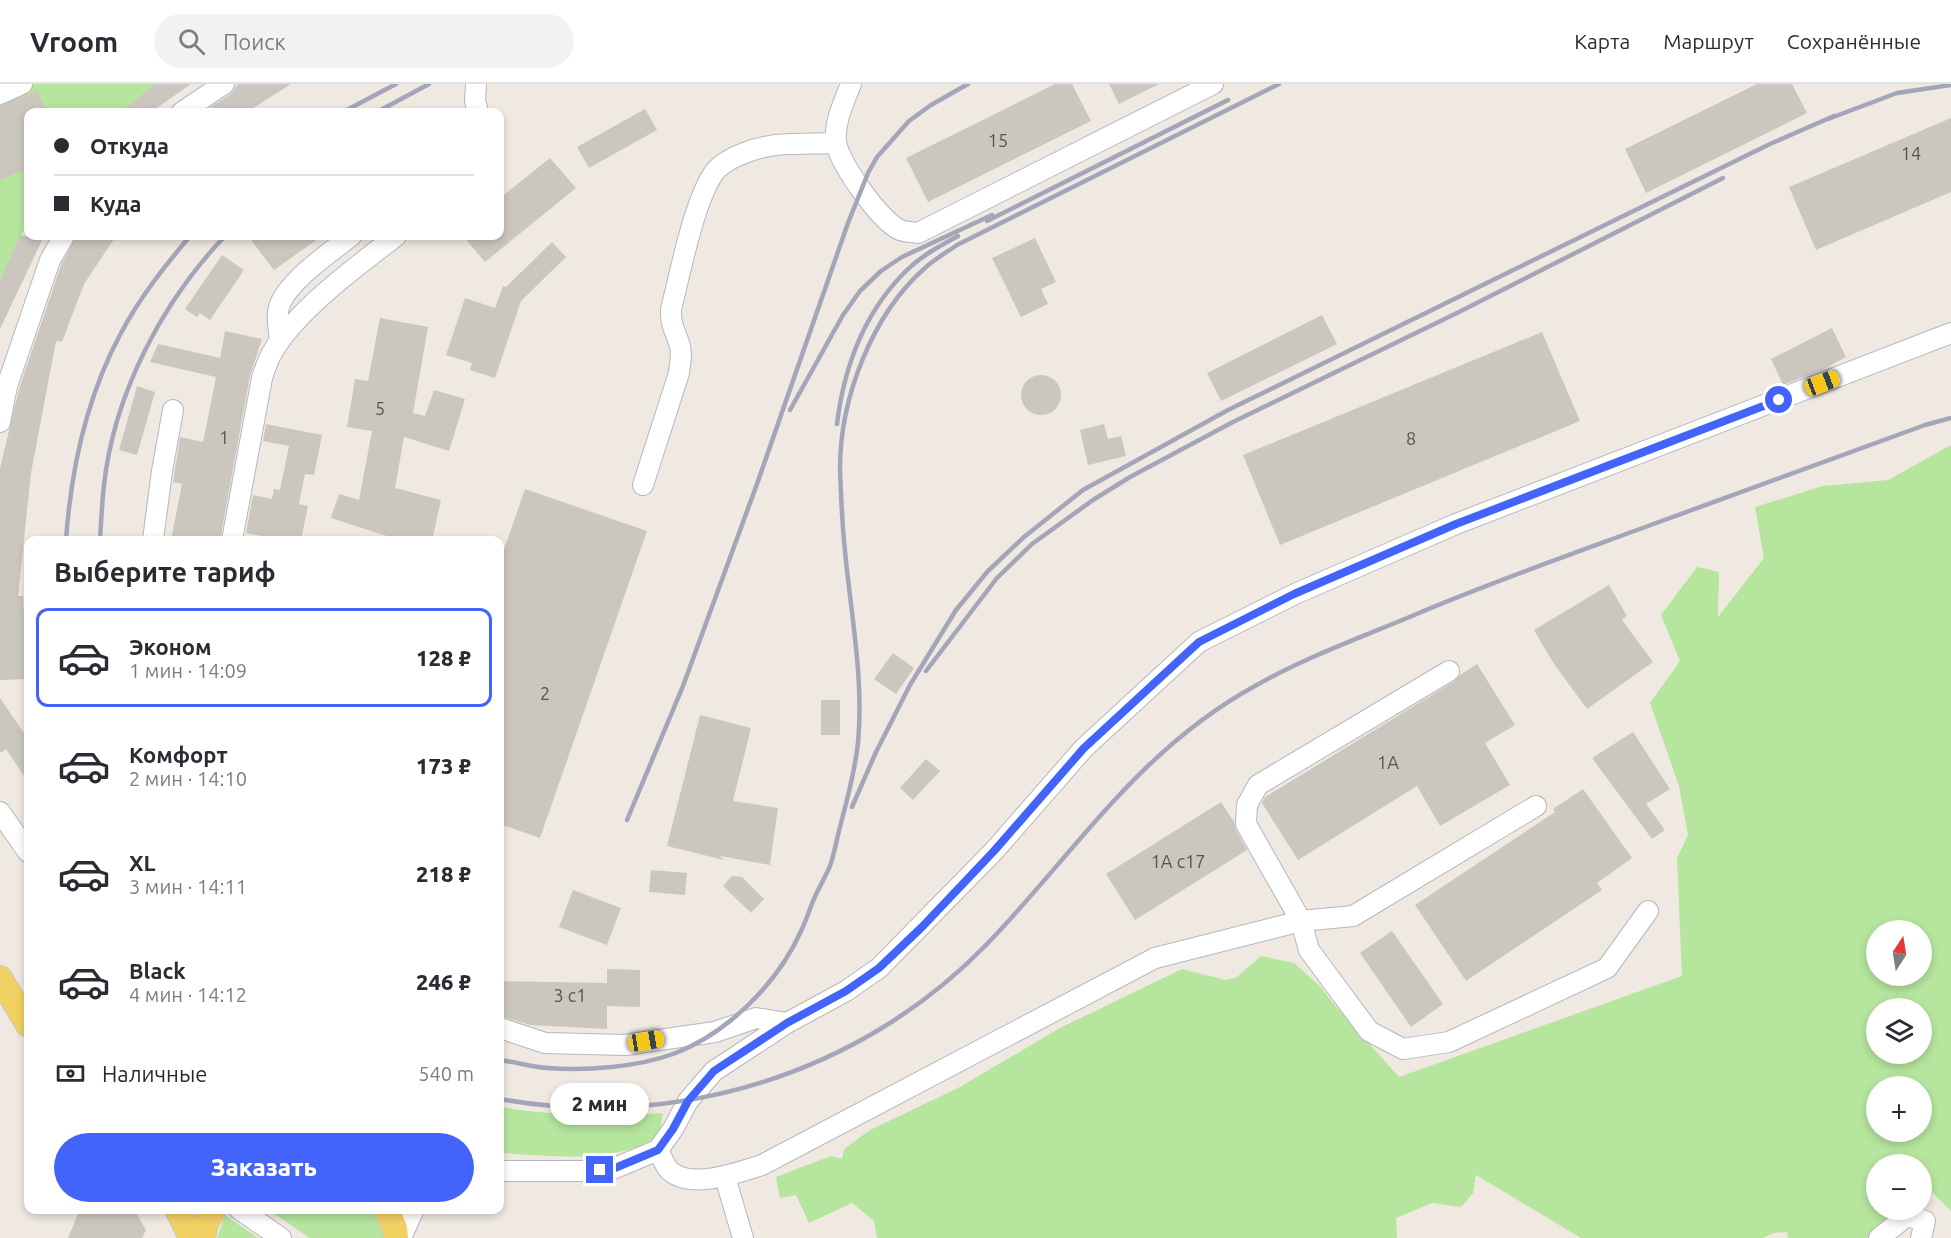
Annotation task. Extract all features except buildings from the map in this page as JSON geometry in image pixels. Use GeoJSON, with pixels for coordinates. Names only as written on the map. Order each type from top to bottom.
{"type":"FeatureCollection","features":[{"type":"Feature","properties":{"kind":"main road"},"geometry":{"type":"LineString","coordinates":[[0,978],[24,1018]]}},
{"type":"Feature","properties":{"kind":"main road"},"geometry":{"type":"LineString","coordinates":[[179,1214],[191,1238]]}},
{"type":"Feature","properties":{"kind":"main road"},"geometry":{"type":"LineString","coordinates":[[203,1238],[206,1223],[211,1214]]}},
{"type":"Feature","properties":{"kind":"main road"},"geometry":{"type":"LineString","coordinates":[[388,1214],[395,1228],[396,1238]]}},
{"type":"Feature","properties":{"kind":"street"},"geometry":{"type":"LineString","coordinates":[[0,94],[22,84]]}},
{"type":"Feature","properties":{"kind":"street"},"geometry":{"type":"LineString","coordinates":[[188,108],[224,84]]}},
{"type":"Feature","properties":{"kind":"street"},"geometry":{"type":"LineString","coordinates":[[476,84],[477,108]]}},
{"type":"Feature","properties":{"kind":"street"},"geometry":{"type":"LineString","coordinates":[[851,84],[836,128],[836,143],[841,159],[861,190],[891,223],[900,230],[918,233],[1213,84]]}},
{"type":"Feature","properties":{"kind":"street"},"geometry":{"type":"LineString","coordinates":[[643,485],[679,373],[681,355],[679,342],[671,323],[671,309],[692,228],[709,182],[717,169],[754,150],[775,145],[836,143]]}},
{"type":"Feature","properties":{"kind":"street"},"geometry":{"type":"LineString","coordinates":[[0,422],[7,386],[50,260],[62,240]]}},
{"type":"Feature","properties":{"kind":"street"},"geometry":{"type":"LineString","coordinates":[[280,340],[278,313],[289,287],[346,240]]}},
{"type":"Feature","properties":{"kind":"street"},"geometry":{"type":"LineString","coordinates":[[233,536],[262,378],[271,353],[295,323],[329,290],[391,240]]}},
{"type":"Feature","properties":{"kind":"street"},"geometry":{"type":"LineString","coordinates":[[504,1171],[585,1171],[615,1168],[658,1150],[673,1129],[688,1101],[714,1071],[787,1023],[846,991],[879,968],[922,927],[994,851],[1084,748],[1199,642],[1294,594],[1456,524],[1951,333]]}},
{"type":"Feature","properties":{"kind":"street"},"geometry":{"type":"LineString","coordinates":[[154,536],[173,410]]}},
{"type":"Feature","properties":{"kind":"street"},"geometry":{"type":"LineString","coordinates":[[1449,670],[1258,785],[1246,805],[1246,824],[1302,921],[1310,950],[1369,1031],[1403,1049],[1449,1042],[1607,968],[1647,911]]}},
{"type":"Feature","properties":{"kind":"street"},"geometry":{"type":"LineString","coordinates":[[658,1150],[669,1170],[680,1176],[703,1179],[725,1177],[762,1165],[1155,958],[1302,921],[1353,916],[1536,806]]}},
{"type":"Feature","properties":{"kind":"street"},"geometry":{"type":"LineString","coordinates":[[0,812],[24,846]]}},
{"type":"Feature","properties":{"kind":"street"},"geometry":{"type":"LineString","coordinates":[[504,1029],[545,1043],[624,1045],[715,1032],[756,1018],[787,1023]]}},
{"type":"Feature","properties":{"kind":"street"},"geometry":{"type":"LineString","coordinates":[[725,1177],[743,1238]]}},
{"type":"Feature","properties":{"kind":"street"},"geometry":{"type":"LineString","coordinates":[[246,1214],[281,1238]]}},
{"type":"Feature","properties":{"kind":"street"},"geometry":{"type":"LineString","coordinates":[[401,1238],[412,1214]]}},
{"type":"Feature","properties":{"kind":"street"},"geometry":{"type":"LineString","coordinates":[[1879,1238],[1907,1216],[1925,1221],[1921,1238]]}},
{"type":"Feature","properties":{"kind":"green space"},"geometry":{"type":"Polygon","coordinates":[[[0,84],[154,84],[126,108],[24,108],[24,230],[0,280],[0,84]]]}},
{"type":"Feature","properties":{"kind":"green space"},"geometry":{"type":"Polygon","coordinates":[[[1951,445],[1951,1211],[1932,1192],[1932,1154],[1866,1154],[1866,1220],[1890,1220],[1884,1227],[1866,1238],[1788,1238],[1787,1232],[1774,1233],[1763,1238],[1581,1238],[1476,1175],[1473,1193],[1461,1207],[1432,1203],[1396,1218],[1397,1238],[877,1238],[874,1221],[852,1203],[809,1223],[796,1195],[780,1198],[776,1177],[831,1156],[842,1159],[844,1149],[870,1130],[958,1088],[1060,1028],[1182,969],[1226,980],[1237,977],[1261,956],[1294,963],[1320,986],[1399,1077],[1682,976],[1677,858],[1688,835],[1679,786],[1650,703],[1680,661],[1661,615],[1697,567],[1719,572],[1718,617],[1764,558],[1755,507],[1823,486],[1888,480],[1951,445]]]}},
{"type":"Feature","properties":{"kind":"green space"},"geometry":{"type":"Polygon","coordinates":[[[504,1107],[581,1115],[663,1113],[659,1136],[637,1147],[601,1155],[550,1156],[504,1153],[504,1107]]]}},
{"type":"Feature","properties":{"kind":"green space"},"geometry":{"type":"Polygon","coordinates":[[[274,1214],[376,1214],[384,1238],[310,1238],[274,1214]]]}},
{"type":"Feature","properties":{"kind":"green space"},"geometry":{"type":"Polygon","coordinates":[[[225,1215],[258,1238],[217,1238],[225,1215]]]}},
{"type":"Feature","properties":{"kind":"railway"},"geometry":{"type":"LineString","coordinates":[[351,108],[396,84]]}},
{"type":"Feature","properties":{"kind":"railway"},"geometry":{"type":"LineString","coordinates":[[384,108],[429,84]]}},
{"type":"Feature","properties":{"kind":"railway"},"geometry":{"type":"LineString","coordinates":[[627,820],[683,686],[757,484],[848,223],[868,173],[877,157],[909,121],[931,105],[968,84]]}},
{"type":"Feature","properties":{"kind":"railway"},"geometry":{"type":"LineString","coordinates":[[504,1061],[542,1067],[579,1069],[628,1065],[673,1054],[713,1034],[749,1004],[779,969],[803,927],[832,861],[858,743],[858,671],[844,541],[840,469],[841,442],[853,386],[863,359],[890,308],[907,286],[930,264],[957,245],[1279,84]]}},
{"type":"Feature","properties":{"kind":"railway"},"geometry":{"type":"LineString","coordinates":[[1828,119],[1897,93],[1951,85]]}},
{"type":"Feature","properties":{"kind":"railway"},"geometry":{"type":"LineString","coordinates":[[987,221],[1228,100]]}},
{"type":"Feature","properties":{"kind":"railway"},"geometry":{"type":"LineString","coordinates":[[852,807],[876,752],[910,685],[956,610],[988,571],[1024,537],[1083,490],[1228,410],[1770,144],[1834,116]]}},
{"type":"Feature","properties":{"kind":"railway"},"geometry":{"type":"LineString","coordinates":[[926,671],[997,578],[1032,544],[1093,500],[1130,477],[1233,422],[1459,312],[1723,178]]}},
{"type":"Feature","properties":{"kind":"railway"},"geometry":{"type":"LineString","coordinates":[[790,410],[843,315],[860,291],[881,271],[902,257],[992,215]]}},
{"type":"Feature","properties":{"kind":"railway"},"geometry":{"type":"LineString","coordinates":[[837,424],[851,361],[879,303],[912,265],[958,236]]}},
{"type":"Feature","properties":{"kind":"railway"},"geometry":{"type":"LineString","coordinates":[[66,536],[72,487],[83,434],[90,407],[109,357],[136,307],[187,240]]}},
{"type":"Feature","properties":{"kind":"railway"},"geometry":{"type":"LineString","coordinates":[[100,536],[109,451],[130,384],[145,351],[181,290],[221,240]]}},
{"type":"Feature","properties":{"kind":"railway"},"geometry":{"type":"LineString","coordinates":[[504,1099],[566,1107],[632,1107],[698,1098],[762,1082],[823,1059],[882,1028],[936,990],[986,945],[1142,772],[1213,712],[1255,686],[1332,649],[1500,581],[1925,425],[1951,418]]}},
{"type":"Feature","properties":{"kind":"route"},"geometry":{"type":"LineString","coordinates":[[600,1170],[615,1168],[658,1150],[673,1129],[688,1101],[714,1071],[787,1023],[846,991],[879,968],[922,927],[994,851],[1084,748],[1199,642],[1294,594],[1456,524],[1779,400]]}}]}
